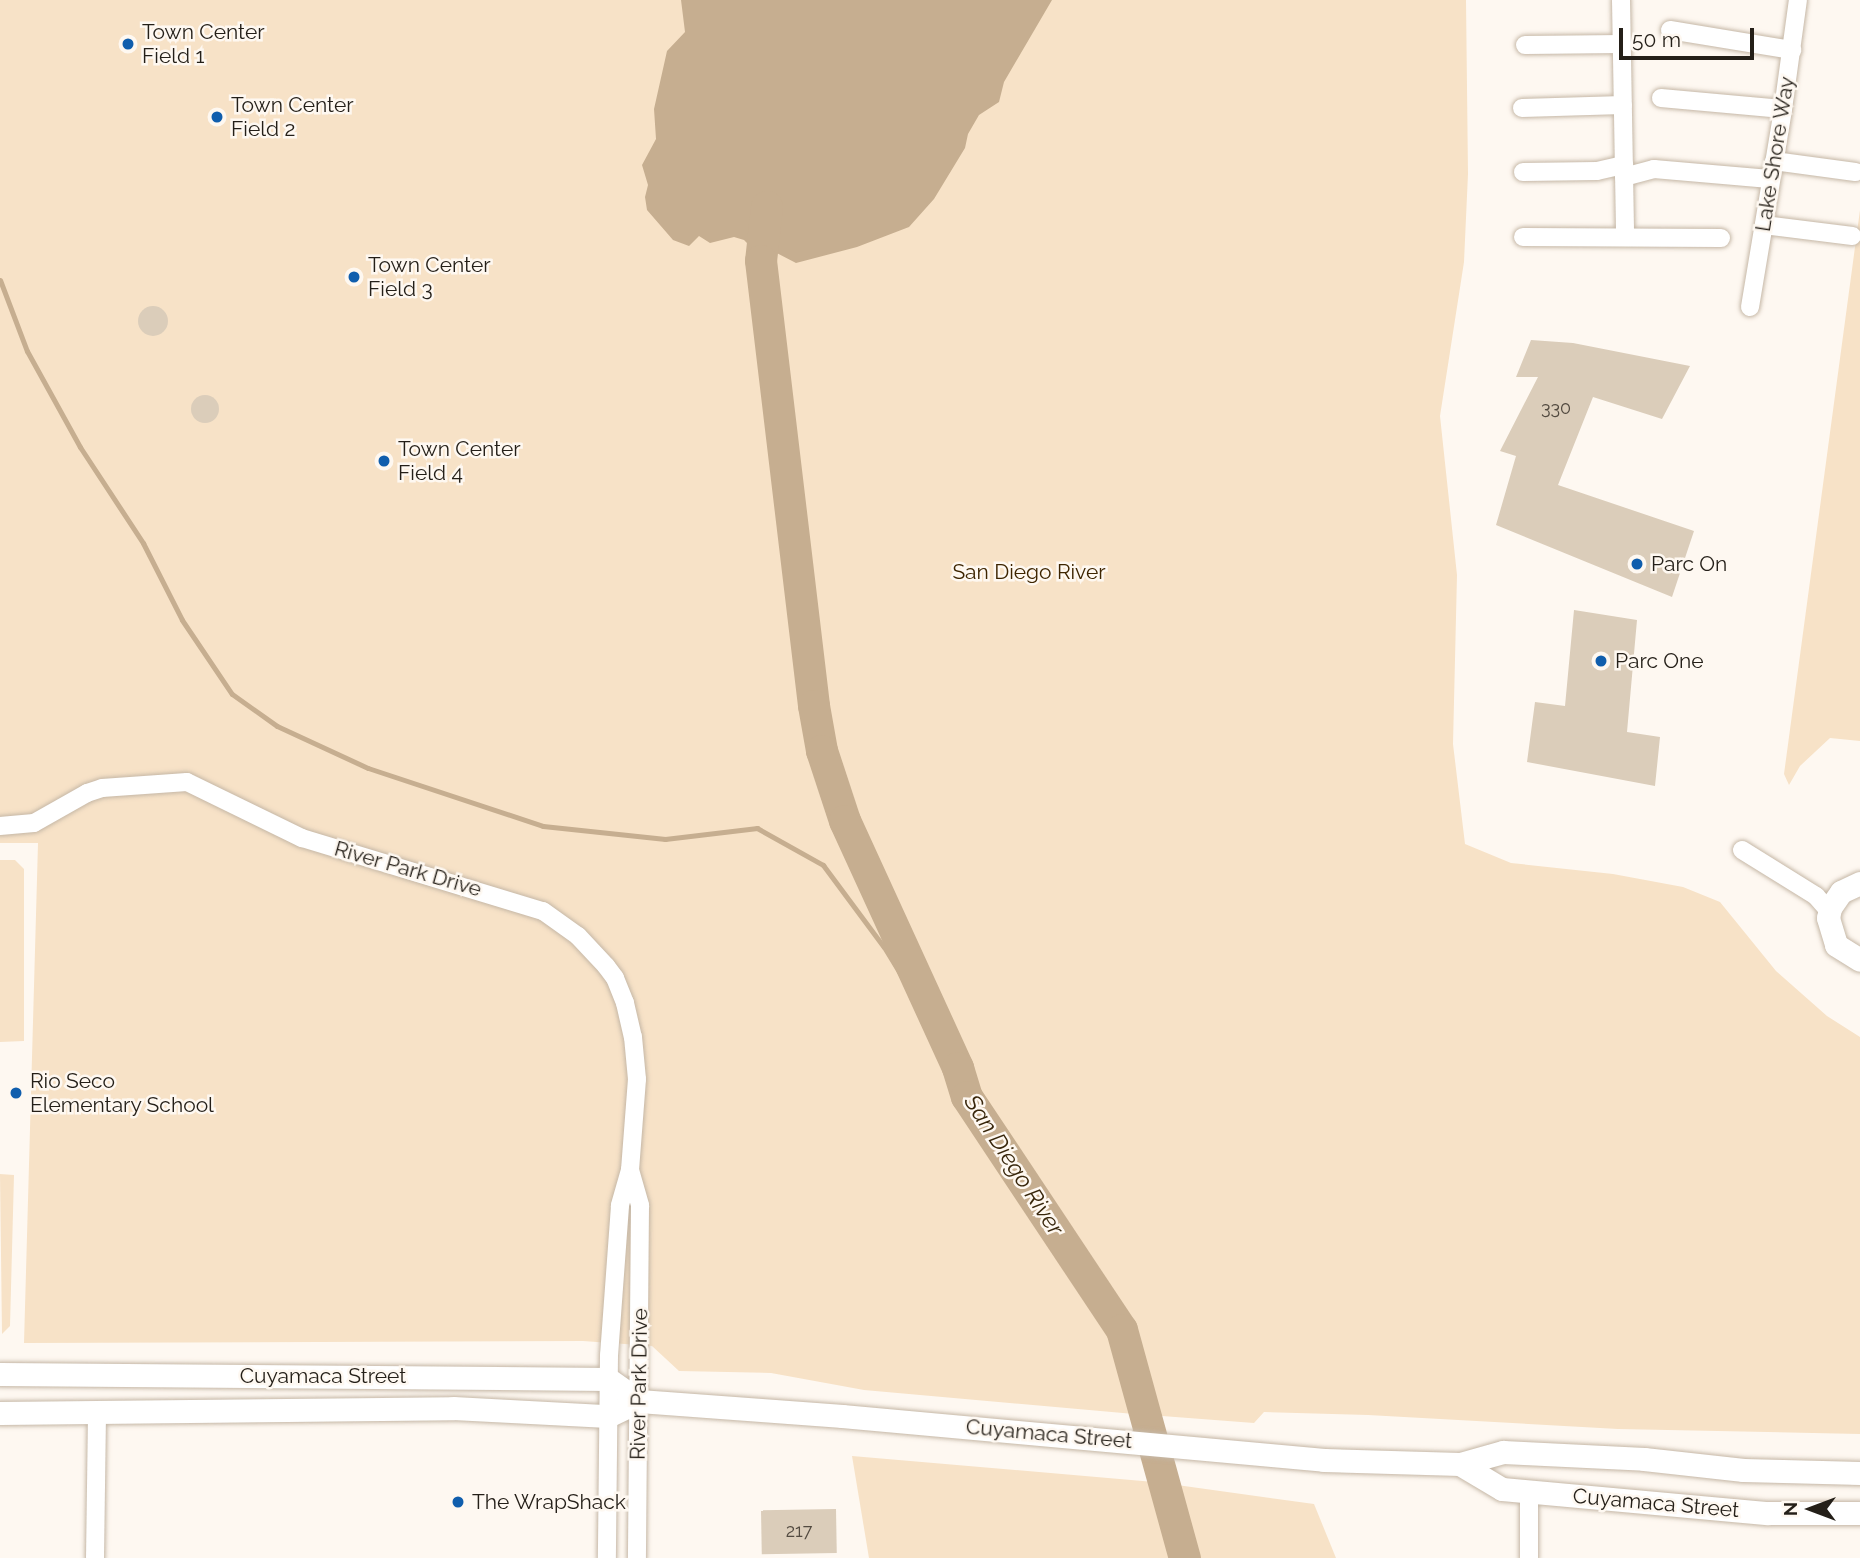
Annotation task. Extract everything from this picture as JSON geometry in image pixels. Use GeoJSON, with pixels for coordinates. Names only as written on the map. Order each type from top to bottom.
{"type":"FeatureCollection","features":[{"type":"Feature","properties":{"kind":"main road"},"geometry":{"type":"LineString","coordinates":[[1852,886],[1830,912],[1829,928],[1836,945],[1851,957],[1860,960]]}},
{"type":"Feature","properties":{"kind":"main road","name":"Cuyamaca Street"},"geometry":{"type":"LineString","coordinates":[[0,1374],[608,1379]]}},
{"type":"Feature","properties":{"kind":"main road"},"geometry":{"type":"LineString","coordinates":[[608,1379],[639,1401]]}},
{"type":"Feature","properties":{"kind":"main road","name":"Cuyamaca Street"},"geometry":{"type":"LineString","coordinates":[[0,1413],[453,1408],[608,1416],[639,1401],[842,1416],[1324,1460],[1460,1464],[1503,1452],[1644,1459],[1743,1470],[1860,1472]]}},
{"type":"Feature","properties":{"kind":"main road","name":"Cuyamaca Street"},"geometry":{"type":"LineString","coordinates":[[1460,1464],[1502,1489],[1768,1513],[1860,1513]]}},
{"type":"Feature","properties":{"kind":"street"},"geometry":{"type":"LineString","coordinates":[[1621,0],[1625,237]]}},
{"type":"Feature","properties":{"kind":"street","name":"Lake Shore Way"},"geometry":{"type":"LineString","coordinates":[[1750,307],[1798,0]]}},
{"type":"Feature","properties":{"kind":"street"},"geometry":{"type":"LineString","coordinates":[[1670,30],[1792,50]]}},
{"type":"Feature","properties":{"kind":"street"},"geometry":{"type":"LineString","coordinates":[[1525,45],[1622,44]]}},
{"type":"Feature","properties":{"kind":"street"},"geometry":{"type":"LineString","coordinates":[[1661,99],[1783,109]]}},
{"type":"Feature","properties":{"kind":"street"},"geometry":{"type":"LineString","coordinates":[[1522,108],[1623,105]]}},
{"type":"Feature","properties":{"kind":"street"},"geometry":{"type":"LineString","coordinates":[[1523,172],[1654,169],[1855,172]]}},
{"type":"Feature","properties":{"kind":"street"},"geometry":{"type":"LineString","coordinates":[[1764,225],[1852,236]]}},
{"type":"Feature","properties":{"kind":"street"},"geometry":{"type":"LineString","coordinates":[[1523,237],[1721,238]]}},
{"type":"Feature","properties":{"kind":"street","name":"River Park Drive"},"geometry":{"type":"LineString","coordinates":[[0,826],[34,823],[87,793],[102,788],[187,782],[302,838],[543,911],[578,936],[606,966],[625,1003],[633,1037],[636,1079],[630,1170],[620,1206],[608,1379],[607,1558]]}},
{"type":"Feature","properties":{"kind":"street"},"geometry":{"type":"LineString","coordinates":[[1742,850],[1816,896],[1830,912]]}},
{"type":"Feature","properties":{"kind":"street"},"geometry":{"type":"LineString","coordinates":[[1782,873],[1852,886]]}},
{"type":"Feature","properties":{"kind":"street","name":"River Park Drive"},"geometry":{"type":"LineString","coordinates":[[630,1170],[640,1206],[637,1558]]}},
{"type":"Feature","properties":{"kind":"street"},"geometry":{"type":"LineString","coordinates":[[95,1558],[97,1414]]}},
{"type":"Feature","properties":{"kind":"street"},"geometry":{"type":"LineString","coordinates":[[1529,1491],[1529,1558]]}},
{"type":"Feature","properties":{"kind":"green space","name":"San Diego River"},"geometry":{"type":"Polygon","coordinates":[[[0,0],[1466,0],[1468,174],[1464,262],[1440,416],[1457,575],[1453,744],[1465,844],[1511,863],[1613,874],[1683,887],[1720,902],[1776,971],[1827,1016],[1860,1037],[1860,1434],[1618,1429],[1264,1412],[1254,1423],[864,1390],[771,1373],[679,1371],[652,1346],[583,1341],[24,1343],[38,843],[0,843],[0,0]]]}},
{"type":"Feature","properties":{"kind":"green space"},"geometry":{"type":"Polygon","coordinates":[[[1860,210],[1860,741],[1830,738],[1800,766],[1789,785],[1784,774],[1860,210]]]}},
{"type":"Feature","properties":{"kind":"green space"},"geometry":{"type":"Polygon","coordinates":[[[0,860],[15,860],[24,869],[24,1041],[0,1042],[0,860]]]}},
{"type":"Feature","properties":{"kind":"green space"},"geometry":{"type":"Polygon","coordinates":[[[0,1174],[14,1175],[10,1326],[2,1334],[0,1174]]]}},
{"type":"Feature","properties":{"kind":"green space"},"geometry":{"type":"Polygon","coordinates":[[[852,1456],[1154,1482],[1175,1558],[869,1558],[852,1456]]]}},
{"type":"Feature","properties":{"kind":"green space"},"geometry":{"type":"Polygon","coordinates":[[[1177,1485],[1314,1504],[1336,1558],[1199,1558],[1177,1485]]]}},
{"type":"Feature","properties":{"kind":"shaded area"},"geometry":{"type":"Polygon","coordinates":[[[681,0],[1052,0],[1004,82],[999,102],[979,115],[968,134],[965,148],[934,199],[909,227],[857,247],[796,263],[769,249],[753,249],[744,240],[734,237],[710,243],[699,236],[689,246],[673,240],[647,210],[645,197],[648,185],[642,165],[656,139],[654,109],[667,51],[685,32],[681,0]]]}},
{"type":"Feature","properties":{"kind":"building"},"geometry":{"type":"Polygon","coordinates":[[[153,306],[159,307],[167,315],[167,327],[159,335],[153,336],[147,335],[139,327],[138,321],[139,315],[147,307],[153,306]]]}},
{"type":"Feature","properties":{"kind":"building"},"geometry":{"type":"Polygon","coordinates":[[[1531,340],[1573,343],[1690,366],[1662,419],[1593,397],[1558,485],[1694,531],[1672,597],[1496,525],[1516,456],[1500,451],[1538,377],[1516,377],[1531,340]]]}},
{"type":"Feature","properties":{"kind":"building"},"geometry":{"type":"Polygon","coordinates":[[[205,395],[215,399],[219,409],[215,419],[205,423],[195,419],[191,409],[195,399],[205,395]]]}},
{"type":"Feature","properties":{"kind":"building","name":"Parc One"},"geometry":{"type":"Polygon","coordinates":[[[1574,610],[1637,620],[1627,732],[1660,737],[1655,786],[1527,762],[1535,702],[1565,706],[1574,610]]]}},
{"type":"Feature","properties":{"kind":"building"},"geometry":{"type":"Polygon","coordinates":[[[836,1509],[837,1553],[762,1554],[761,1510],[836,1509]]]}},
{"type":"Feature","properties":{"kind":"waterway","name":"San Diego River"},"geometry":{"type":"LineString","coordinates":[[767,207],[761,261],[814,706],[822,751],[845,821],[958,1068],[967,1097],[1122,1330],[1185,1558]]}},
{"type":"Feature","properties":{"kind":"waterway"},"geometry":{"type":"LineString","coordinates":[[0,280],[27,351],[80,447],[143,543],[182,620],[232,694],[277,726],[368,768],[543,826],[665,839],[757,828],[823,865],[884,947],[958,1068]]}},
{"type":"Feature","properties":{"kind":"place","name":"Town Center Field 1"},"geometry":{"type":"Point","coordinates":[128,44]}},
{"type":"Feature","properties":{"kind":"place","name":"Town Center Field 2"},"geometry":{"type":"Point","coordinates":[217,117]}},
{"type":"Feature","properties":{"kind":"place","name":"Town Center Field 3"},"geometry":{"type":"Point","coordinates":[354,277]}},
{"type":"Feature","properties":{"kind":"place","name":"Town Center Field 4"},"geometry":{"type":"Point","coordinates":[384,461]}},
{"type":"Feature","properties":{"kind":"place","name":"Parc On"},"geometry":{"type":"Point","coordinates":[1637,564]}},
{"type":"Feature","properties":{"kind":"place","name":"Parc One"},"geometry":{"type":"Point","coordinates":[1601,661]}},
{"type":"Feature","properties":{"kind":"place","name":"Rio Seco Elementary School"},"geometry":{"type":"Point","coordinates":[16,1093]}},
{"type":"Feature","properties":{"kind":"place","name":"The WrapShack"},"geometry":{"type":"Point","coordinates":[458,1502]}}]}
